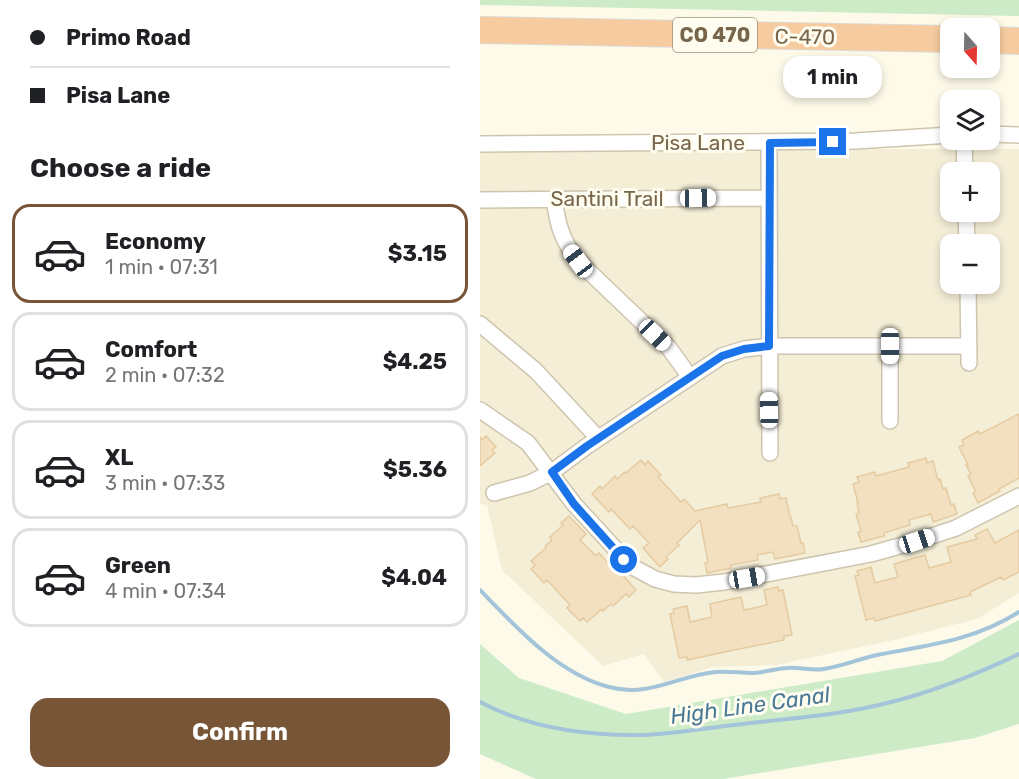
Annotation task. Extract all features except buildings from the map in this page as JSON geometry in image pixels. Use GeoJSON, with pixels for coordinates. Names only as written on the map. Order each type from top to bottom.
{"type":"FeatureCollection","features":[{"type":"Feature","properties":{"kind":"highway","name":"C-470"},"geometry":{"type":"LineString","coordinates":[[480,30],[940,39]]}},
{"type":"Feature","properties":{"kind":"highway"},"geometry":{"type":"LineString","coordinates":[[1000,40],[1019,40]]}},
{"type":"Feature","properties":{"kind":"street"},"geometry":{"type":"LineString","coordinates":[[1000,134],[1019,135]]}},
{"type":"Feature","properties":{"kind":"street","name":"Pisa Lane"},"geometry":{"type":"LineString","coordinates":[[480,144],[770,143],[889,140],[940,136]]}},
{"type":"Feature","properties":{"kind":"street"},"geometry":{"type":"LineString","coordinates":[[770,143],[770,453]]}},
{"type":"Feature","properties":{"kind":"street","name":"Santini Trail"},"geometry":{"type":"LineString","coordinates":[[480,200],[769,198]]}},
{"type":"Feature","properties":{"kind":"street"},"geometry":{"type":"LineString","coordinates":[[554,200],[566,246],[578,261],[669,348],[690,377]]}},
{"type":"Feature","properties":{"kind":"street"},"geometry":{"type":"LineString","coordinates":[[968,294],[969,363]]}},
{"type":"Feature","properties":{"kind":"street"},"geometry":{"type":"LineString","coordinates":[[480,324],[536,371],[598,438]]}},
{"type":"Feature","properties":{"kind":"street"},"geometry":{"type":"LineString","coordinates":[[494,492],[530,483],[552,472],[598,438],[722,356],[744,349],[769,346],[969,346]]}},
{"type":"Feature","properties":{"kind":"street"},"geometry":{"type":"LineString","coordinates":[[890,346],[890,421]]}},
{"type":"Feature","properties":{"kind":"street"},"geometry":{"type":"LineString","coordinates":[[480,410],[528,442],[574,504],[624,560],[639,572],[674,584],[696,585],[724,582],[871,554],[956,528],[1019,496]]}},
{"type":"Feature","properties":{"kind":"shaded area"},"geometry":{"type":"Polygon","coordinates":[[[480,149],[1019,149],[1019,593],[977,619],[894,640],[776,665],[713,667],[664,682],[644,654],[603,666],[502,570],[487,505],[480,504],[480,149]]]}},
{"type":"Feature","properties":{"kind":"green space"},"geometry":{"type":"Polygon","coordinates":[[[480,0],[1019,0],[1019,16],[480,5],[480,0]]]}},
{"type":"Feature","properties":{"kind":"green space"},"geometry":{"type":"Polygon","coordinates":[[[1019,620],[1019,724],[975,738],[723,779],[536,779],[480,754],[480,644],[519,678],[626,714],[942,661],[1019,620]]]}},
{"type":"Feature","properties":{"kind":"waterway"},"geometry":{"type":"LineString","coordinates":[[480,590],[523,634],[572,672],[590,681],[624,690],[651,688],[716,672],[752,673],[784,668],[815,670],[831,668],[877,655],[968,636],[985,630],[1019,612]]}},
{"type":"Feature","properties":{"kind":"waterway","name":"High Line Canal"},"geometry":{"type":"LineString","coordinates":[[480,702],[518,718],[559,729],[622,735],[668,733],[817,716],[873,706],[908,698],[940,687],[1019,654]]}},
{"type":"Feature","properties":{"kind":"route"},"geometry":{"type":"LineString","coordinates":[[624,560],[574,504],[552,472],[722,356],[744,349],[769,346],[770,143],[833,142]]}}]}
